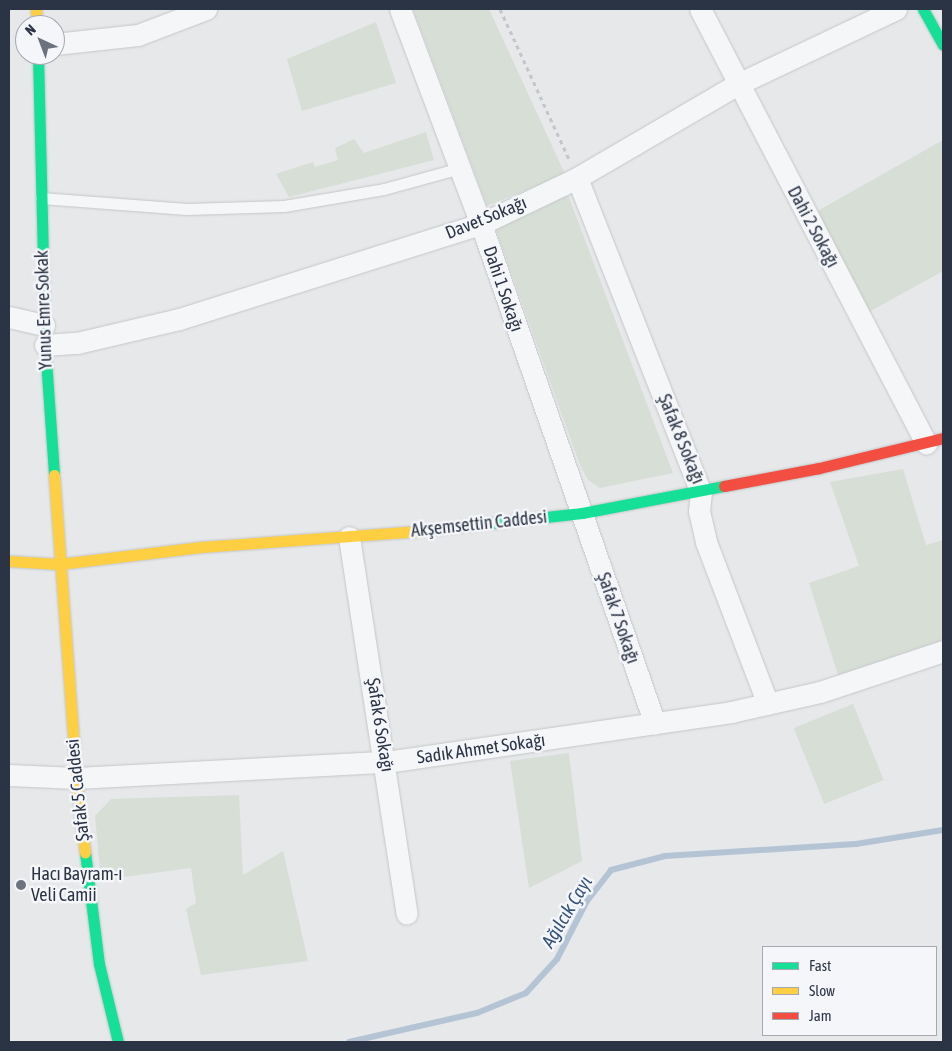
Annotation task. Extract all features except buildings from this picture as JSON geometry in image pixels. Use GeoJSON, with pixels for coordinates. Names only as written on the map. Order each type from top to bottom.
{"type":"FeatureCollection","features":[{"type":"Feature","properties":{"kind":"street"},"geometry":{"type":"LineString","coordinates":[[65,43],[138,35],[206,9]]}},
{"type":"Feature","properties":{"kind":"street","name":"Dahi 1 Sokağı"},"geometry":{"type":"LineString","coordinates":[[400,9],[481,224],[582,513]]}},
{"type":"Feature","properties":{"kind":"street","name":"Dahi 2 Sokağı"},"geometry":{"type":"LineString","coordinates":[[700,9],[738,84],[935,441]]}},
{"type":"Feature","properties":{"kind":"street","name":"Davet Sokağı"},"geometry":{"type":"LineString","coordinates":[[9,317],[44,335],[77,343],[179,319],[481,224],[577,178],[738,84],[896,9]]}},
{"type":"Feature","properties":{"kind":"street"},"geometry":{"type":"LineString","coordinates":[[923,9],[943,45]]}},
{"type":"Feature","properties":{"kind":"street","name":"Yunus Emre Sokak"},"geometry":{"type":"LineString","coordinates":[[38,65],[44,335],[59,564]]}},
{"type":"Feature","properties":{"kind":"street","name":"Şafak 8 Sokağı"},"geometry":{"type":"LineString","coordinates":[[577,178],[701,492],[699,511],[706,542],[768,704]]}},
{"type":"Feature","properties":{"kind":"street","name":"Akşemsettin Caddesi"},"geometry":{"type":"LineString","coordinates":[[9,561],[59,564],[201,547],[349,537],[582,513],[701,492],[935,441]]}},
{"type":"Feature","properties":{"kind":"street","name":"Şafak 7 Sokağı"},"geometry":{"type":"LineString","coordinates":[[582,513],[655,724]]}},
{"type":"Feature","properties":{"kind":"street","name":"Şafak 6 Sokağı"},"geometry":{"type":"LineString","coordinates":[[349,537],[386,762],[407,914]]}},
{"type":"Feature","properties":{"kind":"street","name":"Şafak 5 Caddesi"},"geometry":{"type":"LineString","coordinates":[[59,564],[76,778],[99,964],[104,994],[118,1042]]}},
{"type":"Feature","properties":{"kind":"street","name":"Sadık Ahmet Sokağı"},"geometry":{"type":"LineString","coordinates":[[9,775],[76,778],[386,762],[655,724],[768,704],[820,692],[943,651]]}},
{"type":"Feature","properties":{"kind":"lane"},"geometry":{"type":"LineString","coordinates":[[41,198],[188,209],[284,206],[384,188],[460,168]]}},
{"type":"Feature","properties":{"kind":"path"},"geometry":{"type":"LineString","coordinates":[[500,9],[577,178]]}},
{"type":"Feature","properties":{"kind":"shaded area"},"geometry":{"type":"Polygon","coordinates":[[[413,9],[489,9],[565,174],[487,206],[413,9]]]}},
{"type":"Feature","properties":{"kind":"shaded area"},"geometry":{"type":"Polygon","coordinates":[[[376,22],[396,83],[302,111],[287,59],[376,22]]]}},
{"type":"Feature","properties":{"kind":"shaded area"},"geometry":{"type":"Polygon","coordinates":[[[426,132],[434,160],[289,197],[276,174],[313,162],[315,167],[338,160],[335,148],[354,139],[364,153],[426,132]]]}},
{"type":"Feature","properties":{"kind":"shaded area"},"geometry":{"type":"Polygon","coordinates":[[[943,140],[943,271],[858,318],[807,217],[943,140]]]}},
{"type":"Feature","properties":{"kind":"shaded area"},"geometry":{"type":"Polygon","coordinates":[[[568,195],[673,473],[600,488],[588,480],[580,465],[495,227],[568,195]]]}},
{"type":"Feature","properties":{"kind":"shaded area"},"geometry":{"type":"Polygon","coordinates":[[[903,469],[926,545],[943,540],[943,640],[838,675],[809,583],[859,566],[830,482],[903,469]]]}},
{"type":"Feature","properties":{"kind":"shaded area"},"geometry":{"type":"Polygon","coordinates":[[[853,704],[884,780],[824,804],[794,728],[853,704]]]}},
{"type":"Feature","properties":{"kind":"shaded area"},"geometry":{"type":"Polygon","coordinates":[[[569,753],[582,861],[529,888],[510,761],[569,753]]]}},
{"type":"Feature","properties":{"kind":"shaded area"},"geometry":{"type":"Polygon","coordinates":[[[239,795],[243,875],[283,851],[308,961],[201,975],[186,909],[196,903],[191,868],[101,880],[95,816],[111,799],[239,795]]]}},
{"type":"Feature","properties":{"kind":"waterway","name":"Ağılcık Çayı"},"geometry":{"type":"LineString","coordinates":[[349,1042],[477,1013],[526,993],[557,959],[587,901],[611,870],[665,856],[856,844],[943,830]]}},
{"type":"Feature","properties":{"kind":"traffic: fast"},"geometry":{"type":"LineString","coordinates":[[923,9],[943,45]]}},
{"type":"Feature","properties":{"kind":"traffic: fast"},"geometry":{"type":"LineString","coordinates":[[38,65],[45,345],[54,475]]}},
{"type":"Feature","properties":{"kind":"traffic: fast"},"geometry":{"type":"LineString","coordinates":[[419,531],[582,513],[724,486]]}},
{"type":"Feature","properties":{"kind":"traffic: fast"},"geometry":{"type":"LineString","coordinates":[[85,852],[99,964],[118,1042]]}},
{"type":"Feature","properties":{"kind":"traffic: slow"},"geometry":{"type":"LineString","coordinates":[[36,9],[36,15]]}},
{"type":"Feature","properties":{"kind":"traffic: slow"},"geometry":{"type":"LineString","coordinates":[[54,475],[76,778],[85,852]]}},
{"type":"Feature","properties":{"kind":"traffic: slow"},"geometry":{"type":"LineString","coordinates":[[9,561],[59,564],[201,547],[419,531]]}},
{"type":"Feature","properties":{"kind":"traffic: jam"},"geometry":{"type":"LineString","coordinates":[[724,486],[819,468],[943,438]]}},
{"type":"Feature","properties":{"kind":"place","name":"Hacı Bayram-ı Veli Camii"},"geometry":{"type":"Point","coordinates":[21,885]}}]}
